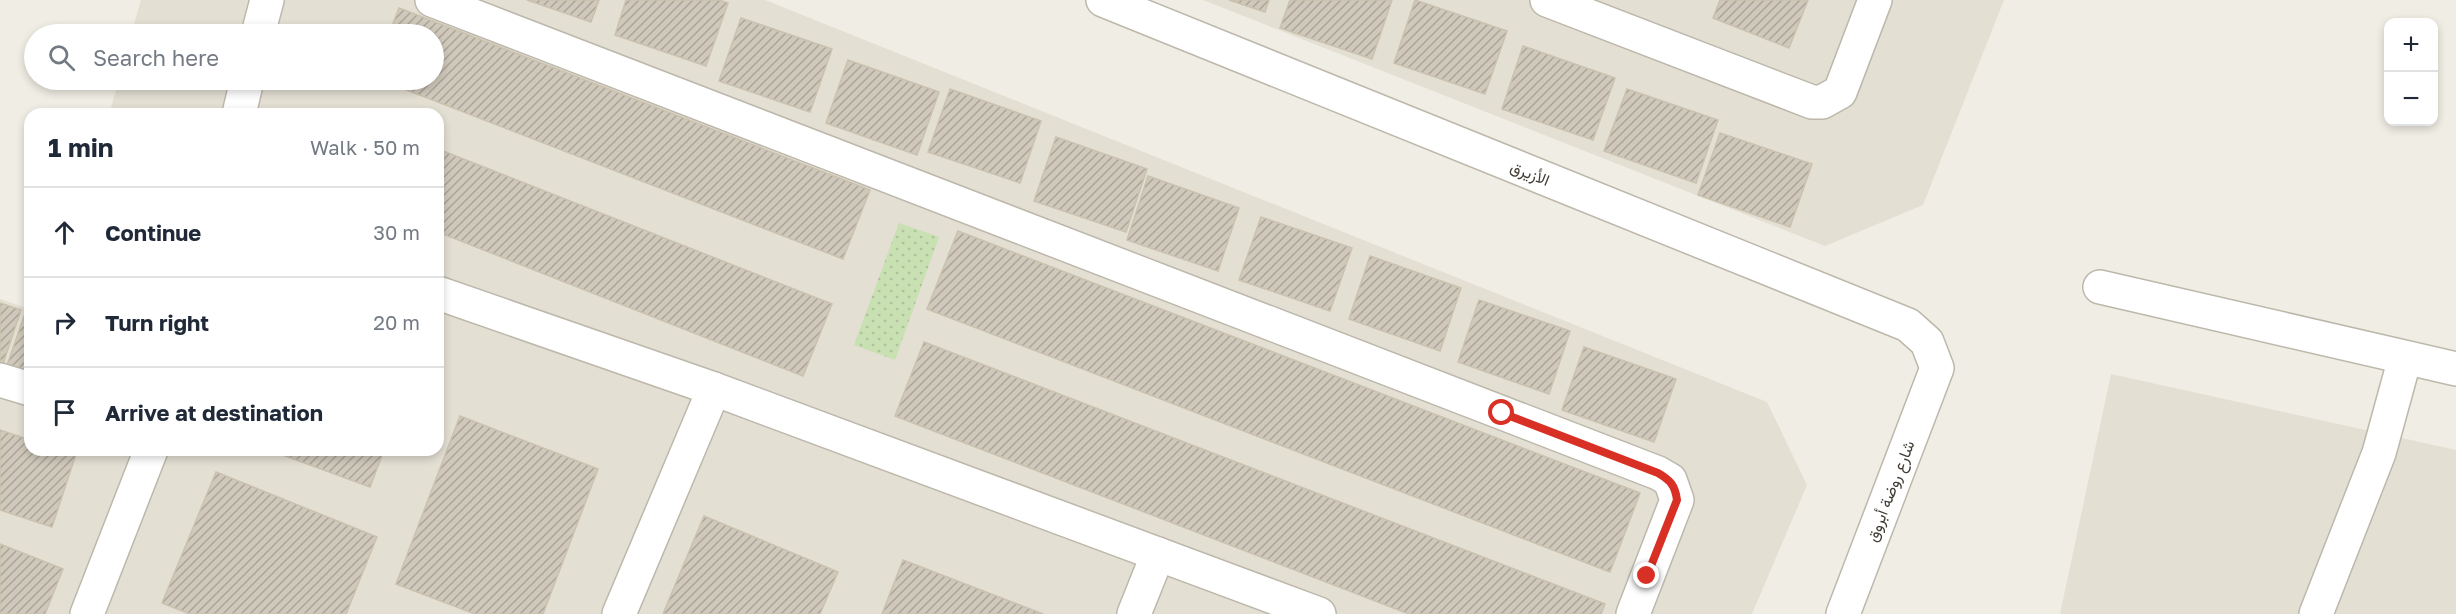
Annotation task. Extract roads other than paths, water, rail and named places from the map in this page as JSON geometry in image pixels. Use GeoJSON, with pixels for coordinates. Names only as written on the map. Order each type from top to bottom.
{"type":"FeatureCollection","features":[{"type":"Feature","properties":{"kind":"street"},"geometry":{"type":"LineString","coordinates":[[261,24],[267,0]]}},
{"type":"Feature","properties":{"kind":"street"},"geometry":{"type":"LineString","coordinates":[[432,0],[1658,473],[1670,480],[1676,489],[1677,500],[1633,614]]}},
{"type":"Feature","properties":{"kind":"street"},"geometry":{"type":"LineString","coordinates":[[1567,4],[1802,99],[1822,102],[1839,92],[1875,0]]}},
{"type":"Feature","properties":{"kind":"street","name":"الأزيرق"},"geometry":{"type":"LineString","coordinates":[[1111,2],[1908,325],[1927,342],[1937,368]]}},
{"type":"Feature","properties":{"kind":"street"},"geometry":{"type":"LineString","coordinates":[[241,108],[245,90]]}},
{"type":"Feature","properties":{"kind":"street"},"geometry":{"type":"LineString","coordinates":[[2100,287],[2456,369]]}},
{"type":"Feature","properties":{"kind":"street"},"geometry":{"type":"LineString","coordinates":[[444,295],[714,389],[1319,614]]}},
{"type":"Feature","properties":{"kind":"street"},"geometry":{"type":"LineString","coordinates":[[2316,614],[2379,453],[2405,358]]}},
{"type":"Feature","properties":{"kind":"street","name":"شارع روضة أبروق"},"geometry":{"type":"LineString","coordinates":[[1843,614],[1937,368]]}},
{"type":"Feature","properties":{"kind":"street"},"geometry":{"type":"LineString","coordinates":[[0,380],[24,387]]}},
{"type":"Feature","properties":{"kind":"street"},"geometry":{"type":"LineString","coordinates":[[619,614],[714,389]]}},
{"type":"Feature","properties":{"kind":"street"},"geometry":{"type":"LineString","coordinates":[[87,614],[149,456]]}},
{"type":"Feature","properties":{"kind":"street"},"geometry":{"type":"LineString","coordinates":[[1134,614],[1158,554]]}}]}
